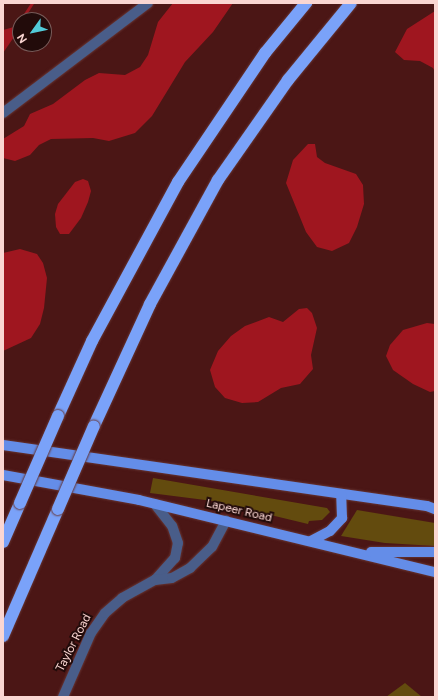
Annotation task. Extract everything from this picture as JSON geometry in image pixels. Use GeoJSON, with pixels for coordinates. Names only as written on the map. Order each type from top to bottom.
{"type":"FeatureCollection","features":[{"type":"Feature","properties":{"kind":"highway"},"geometry":{"type":"LineString","coordinates":[[3,542],[58,416],[96,334],[178,182],[265,53],[306,3]]}},
{"type":"Feature","properties":{"kind":"highway"},"geometry":{"type":"LineString","coordinates":[[3,636],[94,426],[150,304],[218,180],[288,80],[351,3]]}},
{"type":"Feature","properties":{"kind":"main road"},"geometry":{"type":"LineString","coordinates":[[3,445],[49,453],[432,507]]}},
{"type":"Feature","properties":{"kind":"main road","name":"Lapeer Road"},"geometry":{"type":"LineString","coordinates":[[3,475],[36,480],[155,504],[435,572]]}},
{"type":"Feature","properties":{"kind":"main road"},"geometry":{"type":"LineString","coordinates":[[311,541],[330,531],[342,518],[342,494]]}},
{"type":"Feature","properties":{"kind":"main road"},"geometry":{"type":"LineString","coordinates":[[353,551],[435,552]]}},
{"type":"Feature","properties":{"kind":"street"},"geometry":{"type":"LineString","coordinates":[[3,113],[148,3]]}},
{"type":"Feature","properties":{"kind":"street","name":"Taylor Road"},"geometry":{"type":"LineString","coordinates":[[63,697],[84,647],[101,618],[122,598],[155,580],[175,558],[178,543],[172,526],[155,504]]}},
{"type":"Feature","properties":{"kind":"street","name":"Taylor Road"},"geometry":{"type":"LineString","coordinates":[[155,580],[172,578],[193,566],[212,547],[226,521]]}},
{"type":"Feature","properties":{"kind":"shaded area"},"geometry":{"type":"Polygon","coordinates":[[[173,3],[233,3],[213,32],[185,62],[152,116],[135,133],[109,141],[93,138],[51,139],[39,145],[30,155],[15,161],[3,158],[3,139],[24,126],[30,114],[53,104],[85,80],[99,73],[125,75],[140,67],[148,55],[158,22],[173,3]]]}},
{"type":"Feature","properties":{"kind":"shaded area"},"geometry":{"type":"Polygon","coordinates":[[[435,11],[435,72],[433,68],[420,61],[404,60],[395,52],[407,29],[435,11]]]}},
{"type":"Feature","properties":{"kind":"shaded area"},"geometry":{"type":"Polygon","coordinates":[[[12,28],[12,40],[3,53],[3,30],[12,28]]]}},
{"type":"Feature","properties":{"kind":"shaded area"},"geometry":{"type":"Polygon","coordinates":[[[308,144],[315,144],[317,157],[325,163],[356,174],[363,185],[364,204],[357,227],[349,243],[332,251],[317,247],[306,232],[286,183],[293,160],[308,144]]]}},
{"type":"Feature","properties":{"kind":"shaded area"},"geometry":{"type":"Polygon","coordinates":[[[83,179],[88,181],[91,191],[88,202],[81,218],[69,234],[60,234],[56,227],[55,214],[58,204],[75,182],[83,179]]]}},
{"type":"Feature","properties":{"kind":"shaded area"},"geometry":{"type":"Polygon","coordinates":[[[20,249],[37,254],[43,263],[47,278],[44,308],[40,324],[31,338],[3,351],[3,253],[20,249]]]}},
{"type":"Feature","properties":{"kind":"shaded area"},"geometry":{"type":"Polygon","coordinates":[[[307,308],[312,313],[317,328],[311,355],[313,369],[300,384],[281,388],[258,402],[242,403],[225,398],[215,387],[210,370],[218,351],[231,336],[245,326],[269,317],[283,322],[299,309],[307,308]]]}},
{"type":"Feature","properties":{"kind":"shaded area"},"geometry":{"type":"Polygon","coordinates":[[[427,323],[435,324],[435,391],[430,392],[413,384],[393,370],[386,356],[390,345],[403,330],[427,323]]]}},
{"type":"Feature","properties":{"kind":"shaded area"},"geometry":{"type":"Polygon","coordinates":[[[153,478],[327,508],[330,512],[322,520],[309,521],[308,524],[213,501],[150,493],[153,478]]]}},
{"type":"Feature","properties":{"kind":"shaded area"},"geometry":{"type":"Polygon","coordinates":[[[357,510],[435,523],[435,546],[385,543],[341,536],[357,510]]]}},
{"type":"Feature","properties":{"kind":"shaded area"},"geometry":{"type":"Polygon","coordinates":[[[405,683],[422,697],[386,697],[405,683]]]}},
{"type":"Feature","properties":{"kind":"waterway"},"geometry":{"type":"LineString","coordinates":[[26,12],[32,3]]}}]}
